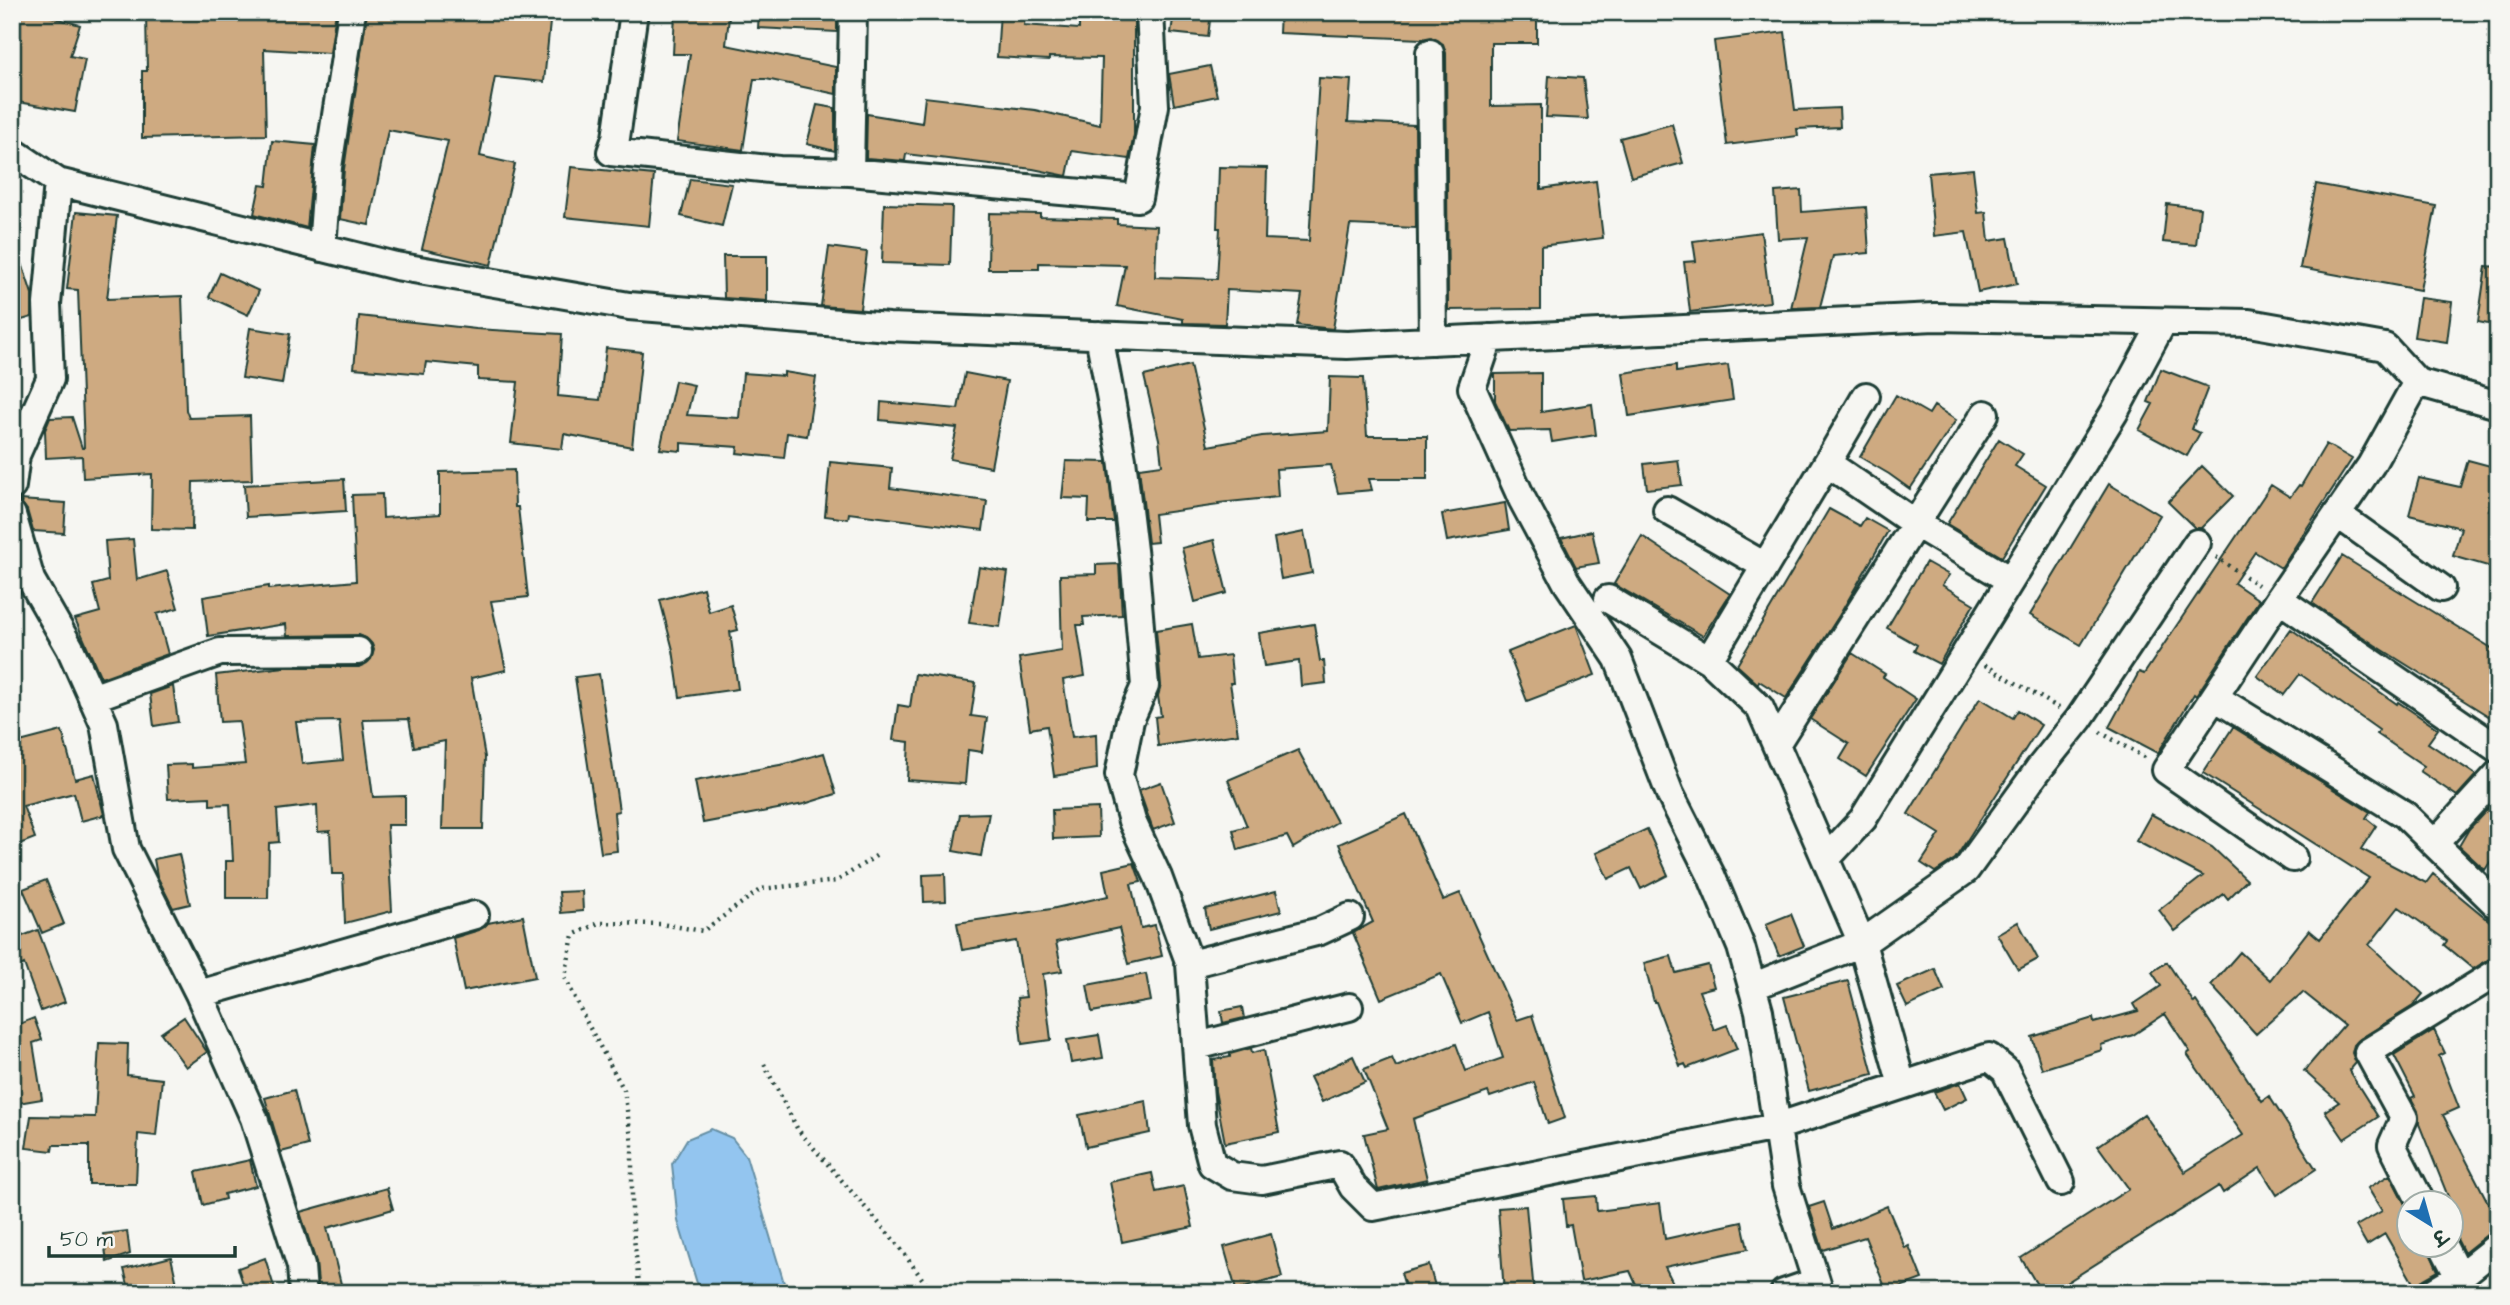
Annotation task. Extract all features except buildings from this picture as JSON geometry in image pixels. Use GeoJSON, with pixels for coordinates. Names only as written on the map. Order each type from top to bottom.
{"type":"FeatureCollection","features":[{"type":"Feature","properties":{"kind":"street"},"geometry":{"type":"LineString","coordinates":[[322,248],[328,167],[352,12]]}},
{"type":"Feature","properties":{"kind":"street"},"geometry":{"type":"LineString","coordinates":[[635,12],[616,138],[611,152],[779,170],[850,172],[1138,198],[1155,106],[1150,12]]}},
{"type":"Feature","properties":{"kind":"street"},"geometry":{"type":"LineString","coordinates":[[850,172],[853,12]]}},
{"type":"Feature","properties":{"kind":"street"},"geometry":{"type":"LineString","coordinates":[[1430,53],[1433,341]]}},
{"type":"Feature","properties":{"kind":"street"},"geometry":{"type":"LineString","coordinates":[[12,151],[58,182],[396,266],[629,306],[889,327],[1347,345],[1935,317],[2249,323],[2385,347],[2417,382],[2498,405]]}},
{"type":"Feature","properties":{"kind":"street"},"geometry":{"type":"LineString","coordinates":[[12,486],[16,454],[50,379],[47,304],[58,182]]}},
{"type":"Feature","properties":{"kind":"street"},"geometry":{"type":"LineString","coordinates":[[1826,859],[1863,819],[2113,413],[2163,322]]}},
{"type":"Feature","properties":{"kind":"street"},"geometry":{"type":"LineString","coordinates":[[1099,335],[1122,459],[1145,686],[1130,720],[1119,775],[1132,821],[1158,877],[1190,964],[1202,1125],[1212,1164],[1232,1176],[1262,1180],[1340,1164],[1353,1187],[1373,1207],[1776,1128],[1989,1057],[2006,1070],[2061,1182]]}},
{"type":"Feature","properties":{"kind":"street"},"geometry":{"type":"LineString","coordinates":[[1489,338],[1472,388],[1522,499],[1567,583],[1618,659],[1670,794],[1711,875],[1741,947],[1759,1012],[1786,1186],[1818,1287],[1784,1293]]}},
{"type":"Feature","properties":{"kind":"street"},"geometry":{"type":"LineString","coordinates":[[2294,858],[2166,770],[2371,465],[2417,382]]}},
{"type":"Feature","properties":{"kind":"street"},"geometry":{"type":"LineString","coordinates":[[1709,660],[1866,396]]}},
{"type":"Feature","properties":{"kind":"street"},"geometry":{"type":"LineString","coordinates":[[1776,744],[1985,414]]}},
{"type":"Feature","properties":{"kind":"street"},"geometry":{"type":"LineString","coordinates":[[1827,463],[1916,524],[2010,580]]}},
{"type":"Feature","properties":{"kind":"street"},"geometry":{"type":"LineString","coordinates":[[1667,510],[1765,566]]}},
{"type":"Feature","properties":{"kind":"street"},"geometry":{"type":"LineString","coordinates":[[2337,514],[2441,588]]}},
{"type":"Feature","properties":{"kind":"street"},"geometry":{"type":"LineString","coordinates":[[12,515],[22,582],[69,648],[104,724],[126,849],[199,994],[254,1118],[301,1266],[303,1293]]}},
{"type":"Feature","properties":{"kind":"street"},"geometry":{"type":"LineString","coordinates":[[1752,987],[1862,943],[1966,870],[2038,770],[2079,719],[2197,543]]}},
{"type":"Feature","properties":{"kind":"street"},"geometry":{"type":"LineString","coordinates":[[1608,599],[1709,660],[1760,708],[1862,943],[1902,1085]]}},
{"type":"Feature","properties":{"kind":"street"},"geometry":{"type":"LineString","coordinates":[[2279,600],[2498,748]]}},
{"type":"Feature","properties":{"kind":"street"},"geometry":{"type":"LineString","coordinates":[[92,698],[220,652],[358,651]]}},
{"type":"Feature","properties":{"kind":"street"},"geometry":{"type":"LineString","coordinates":[[2216,698],[2405,815],[2498,906]]}},
{"type":"Feature","properties":{"kind":"street"},"geometry":{"type":"LineString","coordinates":[[2435,843],[2498,774]]}},
{"type":"Feature","properties":{"kind":"street"},"geometry":{"type":"LineString","coordinates":[[199,994],[475,915]]}},
{"type":"Feature","properties":{"kind":"street"},"geometry":{"type":"LineString","coordinates":[[1190,964],[1320,931],[1350,917]]}},
{"type":"Feature","properties":{"kind":"street"},"geometry":{"type":"LineString","coordinates":[[2415,1190],[2392,1145],[2404,1118],[2368,1052],[2498,972]]}},
{"type":"Feature","properties":{"kind":"street"},"geometry":{"type":"LineString","coordinates":[[1196,1046],[1349,1007]]}},
{"type":"Feature","properties":{"kind":"street"},"geometry":{"type":"LineString","coordinates":[[2432,1293],[2459,1277],[2498,1246]]}},
{"type":"Feature","properties":{"kind":"street"},"geometry":{"type":"LineString","coordinates":[[2450,1260],[2459,1277]]}},
{"type":"Feature","properties":{"kind":"path"},"geometry":{"type":"LineString","coordinates":[[2197,543],[2279,600]]}},
{"type":"Feature","properties":{"kind":"path"},"geometry":{"type":"LineString","coordinates":[[640,1293],[632,1220],[632,1144],[624,1090],[565,977],[573,935],[598,923],[661,924],[703,931],[761,888],[837,881],[879,854]]}},
{"type":"Feature","properties":{"kind":"path"},"geometry":{"type":"LineString","coordinates":[[764,1064],[798,1130],[897,1244],[934,1293]]}},
{"type":"Feature","properties":{"kind":"water"},"geometry":{"type":"Polygon","coordinates":[[[711,1129],[732,1138],[746,1156],[787,1293],[700,1293],[678,1221],[672,1164],[687,1139],[711,1129]]]}}]}
